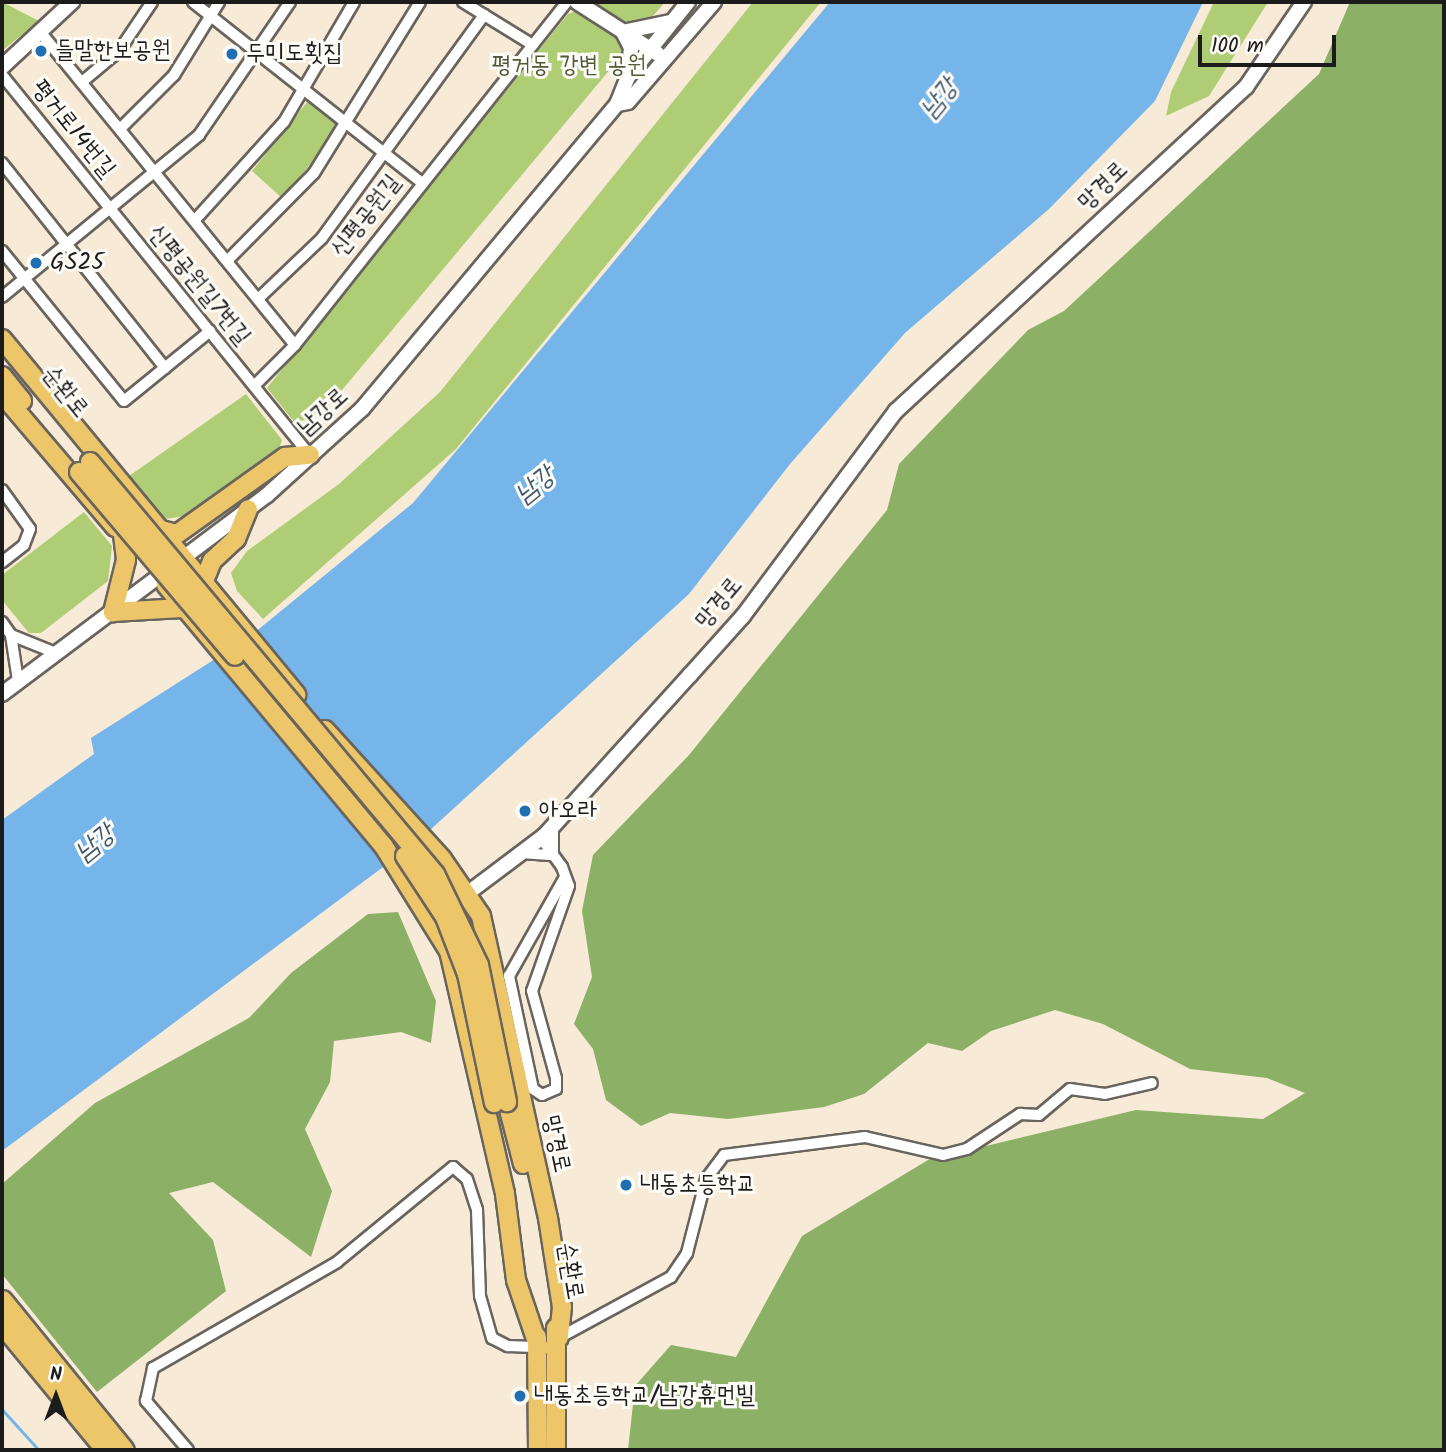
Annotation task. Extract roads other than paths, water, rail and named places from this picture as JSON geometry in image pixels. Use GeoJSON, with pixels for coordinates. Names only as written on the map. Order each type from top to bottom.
{"type":"FeatureCollection","features":[{"type":"Feature","properties":{"kind":"highway"},"geometry":{"type":"LineString","coordinates":[[2,1300],[124,1450]]}},
{"type":"Feature","properties":{"kind":"highway"},"geometry":{"type":"LineString","coordinates":[[2,1324],[106,1450]]}},
{"type":"Feature","properties":{"kind":"main road"},"geometry":{"type":"LineString","coordinates":[[2,339],[185,557],[322,727],[442,859],[468,892],[428,909]]}},
{"type":"Feature","properties":{"kind":"main road","name":"순환로"},"geometry":{"type":"LineString","coordinates":[[2,352],[84,467]]}},
{"type":"Feature","properties":{"kind":"main road","name":"순환로"},"geometry":{"type":"LineString","coordinates":[[2,376],[84,467]]}},
{"type":"Feature","properties":{"kind":"main road"},"geometry":{"type":"LineString","coordinates":[[2,394],[160,578],[407,877],[428,909],[460,984],[516,1280],[539,1348]]}},
{"type":"Feature","properties":{"kind":"main road"},"geometry":{"type":"LineString","coordinates":[[161,530],[177,534],[285,457],[310,455]]}},
{"type":"Feature","properties":{"kind":"main road"},"geometry":{"type":"LineString","coordinates":[[84,467],[414,868],[445,917],[467,974],[500,1103]]}},
{"type":"Feature","properties":{"kind":"main road"},"geometry":{"type":"LineString","coordinates":[[204,581],[212,561],[236,540],[248,509]]}},
{"type":"Feature","properties":{"kind":"main road"},"geometry":{"type":"LineString","coordinates":[[123,535],[127,559],[113,612],[183,608]]}},
{"type":"Feature","properties":{"kind":"main road","name":"망경로"},"geometry":{"type":"LineString","coordinates":[[468,892],[489,947],[548,1218],[562,1307],[559,1338]]}},
{"type":"Feature","properties":{"kind":"main road","name":"순환로"},"geometry":{"type":"LineString","coordinates":[[500,1103],[559,1338],[556,1450]]}},
{"type":"Feature","properties":{"kind":"main road","name":"순환로"},"geometry":{"type":"LineString","coordinates":[[500,1103],[539,1348],[538,1450]]}},
{"type":"Feature","properties":{"kind":"street"},"geometry":{"type":"LineString","coordinates":[[2,67],[42,34],[72,2]]}},
{"type":"Feature","properties":{"kind":"street"},"geometry":{"type":"LineString","coordinates":[[82,82],[119,51],[152,2]]}},
{"type":"Feature","properties":{"kind":"street"},"geometry":{"type":"LineString","coordinates":[[193,2],[420,181]]}},
{"type":"Feature","properties":{"kind":"street"},"geometry":{"type":"LineString","coordinates":[[121,128],[174,75],[219,2]]}},
{"type":"Feature","properties":{"kind":"street"},"geometry":{"type":"LineString","coordinates":[[2,297],[158,173],[199,135],[259,52],[290,2]]}},
{"type":"Feature","properties":{"kind":"street"},"geometry":{"type":"LineString","coordinates":[[195,219],[259,155],[304,89],[354,2]]}},
{"type":"Feature","properties":{"kind":"street"},"geometry":{"type":"LineString","coordinates":[[228,260],[295,195],[347,123],[420,2]]}},
{"type":"Feature","properties":{"kind":"street"},"geometry":{"type":"LineString","coordinates":[[463,2],[533,45]]}},
{"type":"Feature","properties":{"kind":"street","name":"신평공원길"},"geometry":{"type":"LineString","coordinates":[[254,386],[295,345],[420,181],[567,2]]}},
{"type":"Feature","properties":{"kind":"street"},"geometry":{"type":"LineString","coordinates":[[577,2],[665,60]]}},
{"type":"Feature","properties":{"kind":"street","name":"남강로"},"geometry":{"type":"LineString","coordinates":[[2,694],[160,578],[248,509],[310,455],[397,370],[617,104],[628,77],[688,2]]}},
{"type":"Feature","properties":{"kind":"street","name":"남강로"},"geometry":{"type":"LineString","coordinates":[[617,104],[628,102],[714,2]]}},
{"type":"Feature","properties":{"kind":"street","name":"망경로"},"geometry":{"type":"LineString","coordinates":[[468,892],[541,838],[553,826],[743,615],[895,411],[1246,87],[1304,2]]}},
{"type":"Feature","properties":{"kind":"street"},"geometry":{"type":"LineString","coordinates":[[258,299],[323,238],[382,151],[484,15]]}},
{"type":"Feature","properties":{"kind":"street"},"geometry":{"type":"LineString","coordinates":[[622,31],[642,33],[671,21]]}},
{"type":"Feature","properties":{"kind":"street"},"geometry":{"type":"LineString","coordinates":[[622,31],[631,48],[628,77]]}},
{"type":"Feature","properties":{"kind":"street"},"geometry":{"type":"LineString","coordinates":[[42,34],[158,173],[295,345]]}},
{"type":"Feature","properties":{"kind":"street","name":"평거로14번길"},"geometry":{"type":"LineString","coordinates":[[2,75],[111,210]]}},
{"type":"Feature","properties":{"kind":"street"},"geometry":{"type":"LineString","coordinates":[[2,163],[165,368]]}},
{"type":"Feature","properties":{"kind":"street","name":"신평공원길7번길"},"geometry":{"type":"LineString","coordinates":[[111,210],[254,386]]}},
{"type":"Feature","properties":{"kind":"street"},"geometry":{"type":"LineString","coordinates":[[2,251],[124,401],[210,331]]}},
{"type":"Feature","properties":{"kind":"street"},"geometry":{"type":"LineString","coordinates":[[254,386],[310,455]]}},
{"type":"Feature","properties":{"kind":"street"},"geometry":{"type":"LineString","coordinates":[[2,490],[30,529],[24,545],[2,562]]}},
{"type":"Feature","properties":{"kind":"street"},"geometry":{"type":"LineString","coordinates":[[2,622],[11,635],[18,681]]}},
{"type":"Feature","properties":{"kind":"street"},"geometry":{"type":"LineString","coordinates":[[11,635],[56,653]]}},
{"type":"Feature","properties":{"kind":"street"},"geometry":{"type":"LineString","coordinates":[[553,826],[553,855]]}},
{"type":"Feature","properties":{"kind":"street"},"geometry":{"type":"LineString","coordinates":[[541,838],[553,855],[565,877],[569,886],[532,991],[556,1078],[556,1089],[542,1095],[533,1089],[509,976],[565,877]]}},
{"type":"Feature","properties":{"kind":"street"},"geometry":{"type":"LineString","coordinates":[[521,853],[553,855]]}},
{"type":"Feature","properties":{"kind":"street"},"geometry":{"type":"LineString","coordinates":[[188,1450],[146,1401],[153,1368],[337,1262],[453,1167],[467,1179],[477,1210],[480,1296],[492,1338],[539,1348],[671,1277],[687,1253],[702,1188],[724,1155],[864,1137],[943,1155],[967,1149],[1020,1114],[1039,1115],[1070,1089],[1105,1094],[1152,1083]]}},
{"type":"Feature","properties":{"kind":"water","name":"남강"},"geometry":{"type":"Polygon","coordinates":[[[830,2],[1203,2],[1155,101],[1049,209],[905,333],[790,464],[689,594],[418,841],[2,1151],[2,820],[94,754],[91,738],[248,638],[413,503],[830,2]]]}},
{"type":"Feature","properties":{"kind":"waterway"},"geometry":{"type":"LineString","coordinates":[[2,1409],[39,1450]]}},
{"type":"Feature","properties":{"kind":"place","name":"들말한보공원"},"geometry":{"type":"Point","coordinates":[41,51]}},
{"type":"Feature","properties":{"kind":"place","name":"두미도횟집"},"geometry":{"type":"Point","coordinates":[232,54]}},
{"type":"Feature","properties":{"kind":"place","name":"GS25"},"geometry":{"type":"Point","coordinates":[36,263]}},
{"type":"Feature","properties":{"kind":"place","name":"아오라"},"geometry":{"type":"Point","coordinates":[525,811]}},
{"type":"Feature","properties":{"kind":"place","name":"내동초등학교"},"geometry":{"type":"Point","coordinates":[626,1185]}},
{"type":"Feature","properties":{"kind":"place","name":"내동초등학교/남강휴먼빌"},"geometry":{"type":"Point","coordinates":[520,1396]}},
{"type":"Feature","properties":{"kind":"park label","name":"평거동 강변 공원"},"geometry":{"type":"Point","coordinates":[569,66]}}]}
